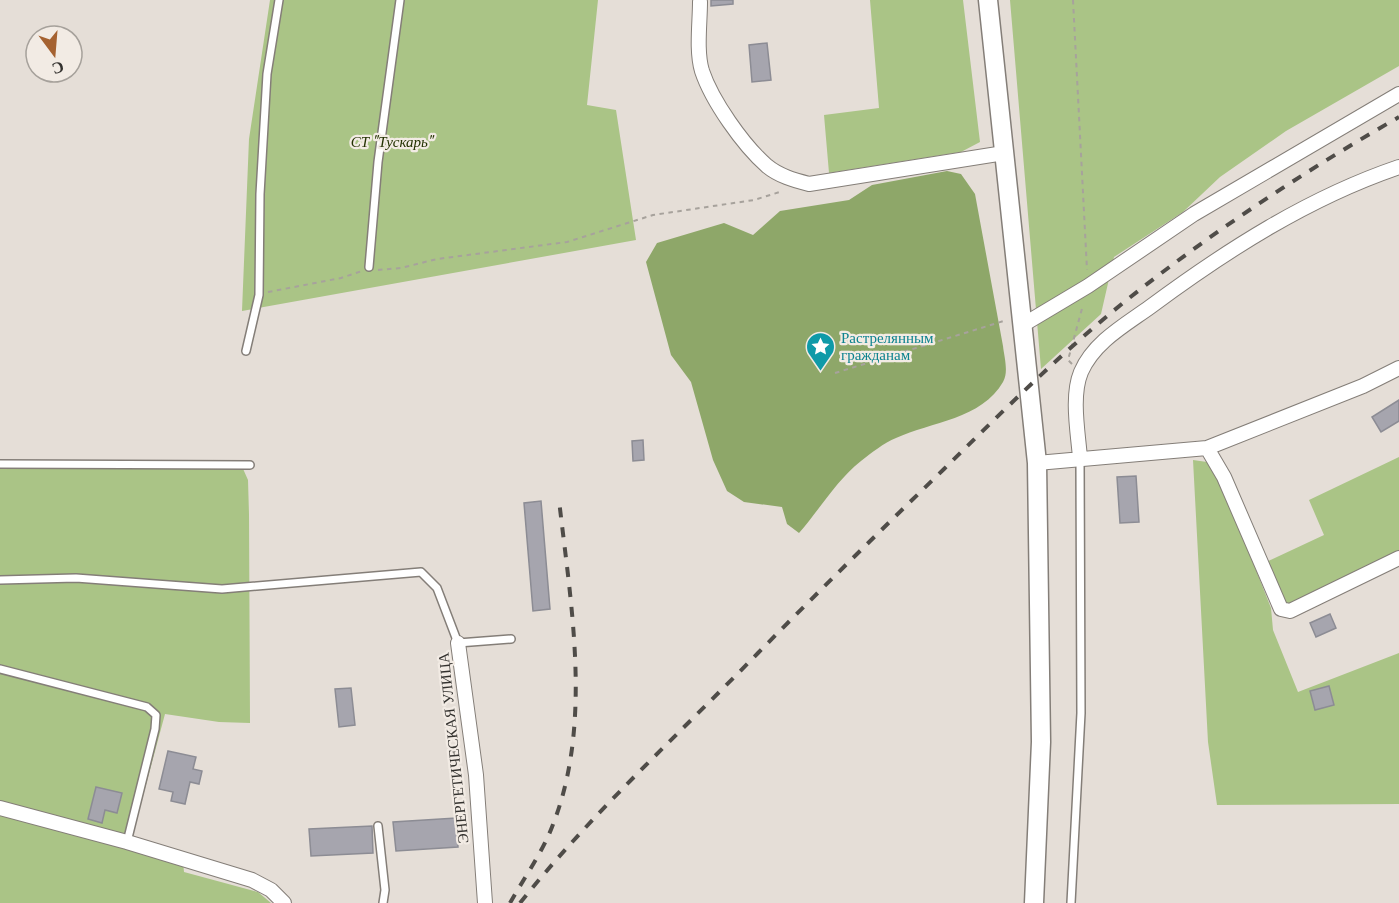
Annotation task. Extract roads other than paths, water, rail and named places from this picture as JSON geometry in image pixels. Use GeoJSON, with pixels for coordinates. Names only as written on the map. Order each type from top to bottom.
{"type":"FeatureCollection","features":[{"type":"Feature","properties":{"kind":"main road"},"geometry":{"type":"LineString","coordinates":[[988,0],[1037,462],[1042,730],[1034,903]]}},
{"type":"Feature","properties":{"kind":"street"},"geometry":{"type":"LineString","coordinates":[[700,2],[702,69],[724,114],[767,166],[785,177],[809,184],[1004,153]]}},
{"type":"Feature","properties":{"kind":"street"},"geometry":{"type":"LineString","coordinates":[[1021,321],[1088,286],[1194,214],[1399,94]]}},
{"type":"Feature","properties":{"kind":"street"},"geometry":{"type":"LineString","coordinates":[[1080,458],[1077,403],[1081,372],[1099,345],[1251,236],[1362,180],[1399,167]]}},
{"type":"Feature","properties":{"kind":"street"},"geometry":{"type":"LineString","coordinates":[[1037,462],[1207,448],[1363,386],[1399,368]]}},
{"type":"Feature","properties":{"kind":"street"},"geometry":{"type":"LineString","coordinates":[[1207,448],[1224,477],[1281,609],[1290,611],[1399,558]]}},
{"type":"Feature","properties":{"kind":"street","name":"ЭНЕРГЕТИЧЕСКАЯ УЛИЦА"},"geometry":{"type":"LineString","coordinates":[[458,643],[476,775],[485,903]]}},
{"type":"Feature","properties":{"kind":"street"},"geometry":{"type":"LineString","coordinates":[[0,808],[127,842],[252,880],[271,890],[284,903]]}},
{"type":"Feature","properties":{"kind":"lane"},"geometry":{"type":"LineString","coordinates":[[246,351],[259,295],[260,194],[267,74],[279,0]]}},
{"type":"Feature","properties":{"kind":"lane"},"geometry":{"type":"LineString","coordinates":[[369,267],[378,162],[400,0]]}},
{"type":"Feature","properties":{"kind":"lane"},"geometry":{"type":"LineString","coordinates":[[1071,903],[1081,713],[1080,458]]}},
{"type":"Feature","properties":{"kind":"lane"},"geometry":{"type":"LineString","coordinates":[[0,464],[250,465]]}},
{"type":"Feature","properties":{"kind":"lane"},"geometry":{"type":"LineString","coordinates":[[0,580],[76,578],[222,589],[421,572],[436,588],[458,643]]}},
{"type":"Feature","properties":{"kind":"lane","name":"ЭНЕРГЕТИЧЕСКАЯ УЛИЦА"},"geometry":{"type":"LineString","coordinates":[[458,643],[511,639]]}},
{"type":"Feature","properties":{"kind":"lane"},"geometry":{"type":"LineString","coordinates":[[0,669],[147,707],[156,715],[155,729],[127,842]]}},
{"type":"Feature","properties":{"kind":"lane"},"geometry":{"type":"LineString","coordinates":[[378,826],[385,890],[383,903]]}},
{"type":"Feature","properties":{"kind":"railway"},"geometry":{"type":"LineString","coordinates":[[520,903],[576,838],[636,775],[874,538],[1077,342],[1156,277],[1223,228],[1292,182],[1399,117]]}},
{"type":"Feature","properties":{"kind":"railway"},"geometry":{"type":"LineString","coordinates":[[510,903],[548,837],[565,788],[572,748],[575,707],[573,623],[559,500]]}},
{"type":"Feature","properties":{"kind":"place","name":"Растрелянным гражданам"},"geometry":{"type":"Point","coordinates":[820,372]}},
{"type":"Feature","properties":{"kind":"park label","name":"СТ \"Тускарь\""},"geometry":{"type":"Point","coordinates":[392,141]}}]}
